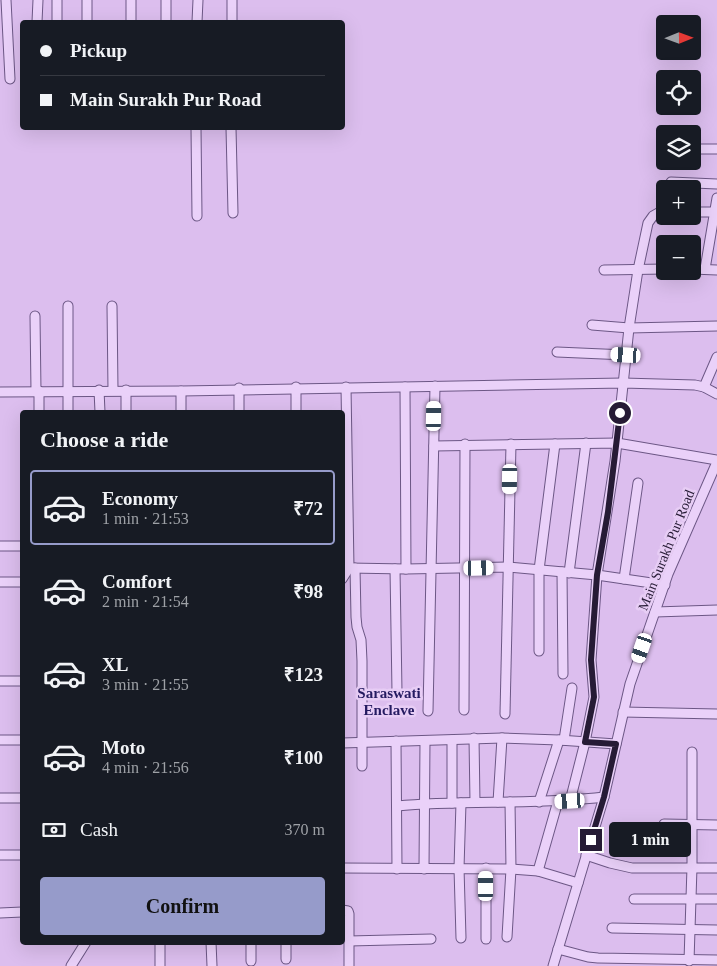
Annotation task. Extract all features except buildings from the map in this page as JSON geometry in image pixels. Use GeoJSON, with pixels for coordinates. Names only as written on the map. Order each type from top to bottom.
{"type":"FeatureCollection","features":[{"type":"Feature","properties":{"kind":"street"},"geometry":{"type":"LineString","coordinates":[[6,0],[10,79]]}},
{"type":"Feature","properties":{"kind":"street"},"geometry":{"type":"LineString","coordinates":[[37,20],[38,0]]}},
{"type":"Feature","properties":{"kind":"street"},"geometry":{"type":"LineString","coordinates":[[57,0],[57,20]]}},
{"type":"Feature","properties":{"kind":"street"},"geometry":{"type":"LineString","coordinates":[[87,0],[87,20]]}},
{"type":"Feature","properties":{"kind":"street"},"geometry":{"type":"LineString","coordinates":[[131,0],[131,20]]}},
{"type":"Feature","properties":{"kind":"street"},"geometry":{"type":"LineString","coordinates":[[166,0],[166,20]]}},
{"type":"Feature","properties":{"kind":"street"},"geometry":{"type":"LineString","coordinates":[[197,20],[198,0]]}},
{"type":"Feature","properties":{"kind":"street"},"geometry":{"type":"LineString","coordinates":[[232,0],[232,20]]}},
{"type":"Feature","properties":{"kind":"street"},"geometry":{"type":"LineString","coordinates":[[196,130],[197,216]]}},
{"type":"Feature","properties":{"kind":"street"},"geometry":{"type":"LineString","coordinates":[[231,130],[233,214]]}},
{"type":"Feature","properties":{"kind":"street"},"geometry":{"type":"LineString","coordinates":[[701,149],[717,149]]}},
{"type":"Feature","properties":{"kind":"street"},"geometry":{"type":"LineString","coordinates":[[701,183],[717,184]]}},
{"type":"Feature","properties":{"kind":"street"},"geometry":{"type":"LineString","coordinates":[[705,269],[717,198]]}},
{"type":"Feature","properties":{"kind":"street"},"geometry":{"type":"LineString","coordinates":[[701,212],[715,212]]}},
{"type":"Feature","properties":{"kind":"street"},"geometry":{"type":"LineString","coordinates":[[570,801],[594,697],[591,660],[597,575],[608,512],[638,270],[648,223],[656,214]]}},
{"type":"Feature","properties":{"kind":"street"},"geometry":{"type":"LineString","coordinates":[[701,269],[717,270]]}},
{"type":"Feature","properties":{"kind":"street"},"geometry":{"type":"LineString","coordinates":[[604,270],[656,270]]}},
{"type":"Feature","properties":{"kind":"street"},"geometry":{"type":"LineString","coordinates":[[68,306],[68,410]]}},
{"type":"Feature","properties":{"kind":"street"},"geometry":{"type":"LineString","coordinates":[[112,306],[113,390]]}},
{"type":"Feature","properties":{"kind":"street"},"geometry":{"type":"LineString","coordinates":[[35,316],[39,410]]}},
{"type":"Feature","properties":{"kind":"street"},"geometry":{"type":"LineString","coordinates":[[592,325],[630,328],[717,326]]}},
{"type":"Feature","properties":{"kind":"street"},"geometry":{"type":"LineString","coordinates":[[557,352],[626,355]]}},
{"type":"Feature","properties":{"kind":"street"},"geometry":{"type":"LineString","coordinates":[[704,387],[717,357]]}},
{"type":"Feature","properties":{"kind":"street"},"geometry":{"type":"LineString","coordinates":[[0,392],[346,386],[406,387],[624,382],[695,385],[704,387],[717,394]]}},
{"type":"Feature","properties":{"kind":"street"},"geometry":{"type":"LineString","coordinates":[[346,386],[352,568],[356,627],[361,640],[362,766]]}},
{"type":"Feature","properties":{"kind":"street"},"geometry":{"type":"LineString","coordinates":[[428,711],[435,386]]}},
{"type":"Feature","properties":{"kind":"street"},"geometry":{"type":"LineString","coordinates":[[296,387],[296,410]]}},
{"type":"Feature","properties":{"kind":"street"},"geometry":{"type":"LineString","coordinates":[[406,387],[406,569]]}},
{"type":"Feature","properties":{"kind":"street"},"geometry":{"type":"LineString","coordinates":[[239,388],[239,410]]}},
{"type":"Feature","properties":{"kind":"street"},"geometry":{"type":"LineString","coordinates":[[99,390],[100,410]]}},
{"type":"Feature","properties":{"kind":"street"},"geometry":{"type":"LineString","coordinates":[[126,390],[126,410]]}},
{"type":"Feature","properties":{"kind":"street"},"geometry":{"type":"LineString","coordinates":[[181,390],[181,410]]}},
{"type":"Feature","properties":{"kind":"street"},"geometry":{"type":"LineString","coordinates":[[563,674],[566,573],[586,443]]}},
{"type":"Feature","properties":{"kind":"street"},"geometry":{"type":"LineString","coordinates":[[434,446],[617,443],[717,461]]}},
{"type":"Feature","properties":{"kind":"street"},"geometry":{"type":"LineString","coordinates":[[464,710],[465,444]]}},
{"type":"Feature","properties":{"kind":"street"},"geometry":{"type":"LineString","coordinates":[[505,714],[510,444]]}},
{"type":"Feature","properties":{"kind":"street"},"geometry":{"type":"LineString","coordinates":[[539,651],[539,570],[555,444]]}},
{"type":"Feature","properties":{"kind":"street","name":"Main Surakh Pur Road"},"geometry":{"type":"LineString","coordinates":[[553,966],[604,797],[630,684],[665,584],[717,461]]}},
{"type":"Feature","properties":{"kind":"street"},"geometry":{"type":"LineString","coordinates":[[624,579],[638,482]]}},
{"type":"Feature","properties":{"kind":"street"},"geometry":{"type":"LineString","coordinates":[[0,546],[20,546]]}},
{"type":"Feature","properties":{"kind":"street"},"geometry":{"type":"LineString","coordinates":[[345,576],[352,568],[508,568],[597,575],[665,584]]}},
{"type":"Feature","properties":{"kind":"street"},"geometry":{"type":"LineString","coordinates":[[394,569],[397,692]]}},
{"type":"Feature","properties":{"kind":"street"},"geometry":{"type":"LineString","coordinates":[[0,582],[20,582]]}},
{"type":"Feature","properties":{"kind":"street"},"geometry":{"type":"LineString","coordinates":[[655,612],[717,610]]}},
{"type":"Feature","properties":{"kind":"street"},"geometry":{"type":"LineString","coordinates":[[0,681],[20,681]]}},
{"type":"Feature","properties":{"kind":"street"},"geometry":{"type":"LineString","coordinates":[[539,802],[562,740],[572,688]]}},
{"type":"Feature","properties":{"kind":"street"},"geometry":{"type":"LineString","coordinates":[[623,712],[717,714]]}},
{"type":"Feature","properties":{"kind":"street"},"geometry":{"type":"LineString","coordinates":[[474,738],[475,802]]}},
{"type":"Feature","properties":{"kind":"street"},"geometry":{"type":"LineString","coordinates":[[345,743],[502,738],[616,744]]}},
{"type":"Feature","properties":{"kind":"street"},"geometry":{"type":"LineString","coordinates":[[498,802],[502,738]]}},
{"type":"Feature","properties":{"kind":"street"},"geometry":{"type":"LineString","coordinates":[[0,740],[20,740]]}},
{"type":"Feature","properties":{"kind":"street"},"geometry":{"type":"LineString","coordinates":[[452,740],[457,803],[461,938]]}},
{"type":"Feature","properties":{"kind":"street"},"geometry":{"type":"LineString","coordinates":[[396,741],[397,869]]}},
{"type":"Feature","properties":{"kind":"street"},"geometry":{"type":"LineString","coordinates":[[424,869],[425,741]]}},
{"type":"Feature","properties":{"kind":"street"},"geometry":{"type":"LineString","coordinates":[[689,960],[692,868],[692,752]]}},
{"type":"Feature","properties":{"kind":"street"},"geometry":{"type":"LineString","coordinates":[[397,806],[475,802],[558,802],[604,797]]}},
{"type":"Feature","properties":{"kind":"street"},"geometry":{"type":"LineString","coordinates":[[0,798],[20,798]]}},
{"type":"Feature","properties":{"kind":"street"},"geometry":{"type":"LineString","coordinates":[[507,937],[511,869],[510,802]]}},
{"type":"Feature","properties":{"kind":"street"},"geometry":{"type":"LineString","coordinates":[[538,872],[558,802]]}},
{"type":"Feature","properties":{"kind":"street"},"geometry":{"type":"LineString","coordinates":[[664,824],[717,825]]}},
{"type":"Feature","properties":{"kind":"street"},"geometry":{"type":"LineString","coordinates":[[0,855],[20,855]]}},
{"type":"Feature","properties":{"kind":"street"},"geometry":{"type":"LineString","coordinates":[[586,855],[610,864],[632,868],[717,868]]}},
{"type":"Feature","properties":{"kind":"street"},"geometry":{"type":"LineString","coordinates":[[345,868],[511,869],[538,872],[578,883]]}},
{"type":"Feature","properties":{"kind":"street"},"geometry":{"type":"LineString","coordinates":[[486,868],[486,939]]}},
{"type":"Feature","properties":{"kind":"street"},"geometry":{"type":"LineString","coordinates":[[634,899],[717,899]]}},
{"type":"Feature","properties":{"kind":"street"},"geometry":{"type":"LineString","coordinates":[[345,910],[348,911],[349,914],[349,966]]}},
{"type":"Feature","properties":{"kind":"street"},"geometry":{"type":"LineString","coordinates":[[0,912],[20,912]]}},
{"type":"Feature","properties":{"kind":"street"},"geometry":{"type":"LineString","coordinates":[[612,928],[717,930]]}},
{"type":"Feature","properties":{"kind":"street"},"geometry":{"type":"LineString","coordinates":[[349,941],[431,939]]}},
{"type":"Feature","properties":{"kind":"street"},"geometry":{"type":"LineString","coordinates":[[71,966],[84,945]]}},
{"type":"Feature","properties":{"kind":"street"},"geometry":{"type":"LineString","coordinates":[[160,945],[160,966]]}},
{"type":"Feature","properties":{"kind":"street"},"geometry":{"type":"LineString","coordinates":[[211,945],[212,966]]}},
{"type":"Feature","properties":{"kind":"street"},"geometry":{"type":"LineString","coordinates":[[251,945],[251,961]]}},
{"type":"Feature","properties":{"kind":"street"},"geometry":{"type":"LineString","coordinates":[[286,945],[286,960]]}},
{"type":"Feature","properties":{"kind":"street"},"geometry":{"type":"LineString","coordinates":[[558,949],[598,958],[717,960]]}},
{"type":"Feature","properties":{"kind":"district","name":"Saraswati Enclave"},"geometry":{"type":"Point","coordinates":[389,702]}},
{"type":"Feature","properties":{"kind":"route"},"geometry":{"type":"LineString","coordinates":[[591,840],[604,797],[616,744],[585,742],[595,690],[591,660],[597,575],[608,512],[620,413]]}}]}
